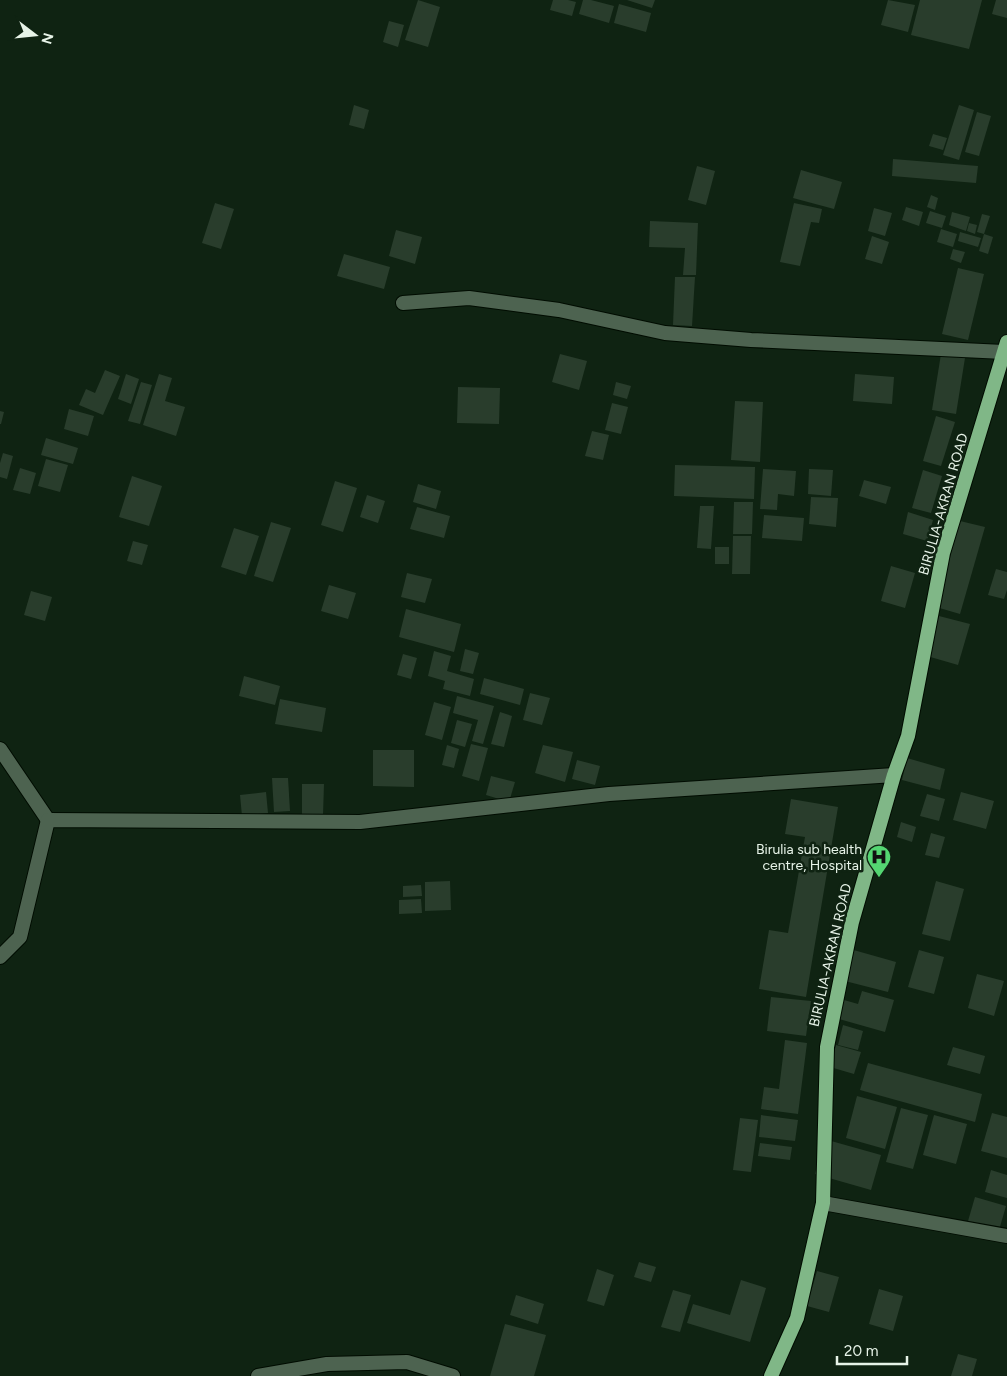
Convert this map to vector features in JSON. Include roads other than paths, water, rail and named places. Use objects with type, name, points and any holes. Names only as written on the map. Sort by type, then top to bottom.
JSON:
[{"type":"highway","name":"BIRULIA-AKRAN ROAD","points":[[771,1376],[797,1318],[823,1203],[827,1047],[852,922],[894,775],[908,736],[943,553],[1005,347]]},
{"type":"street","points":[[403,303],[469,298],[559,310],[665,333],[750,340],[1005,347]]},
{"type":"street","points":[[0,749],[48,820],[20,937],[0,958]]},
{"type":"street","points":[[48,820],[360,822],[609,794],[894,775]]},
{"type":"street","points":[[823,1203],[1007,1236]]},
{"type":"street","points":[[258,1376],[327,1364],[407,1362],[453,1376]]},
{"type":"place","name":"Birulia sub health centre, Hospital","points":[[879,878]]}]
